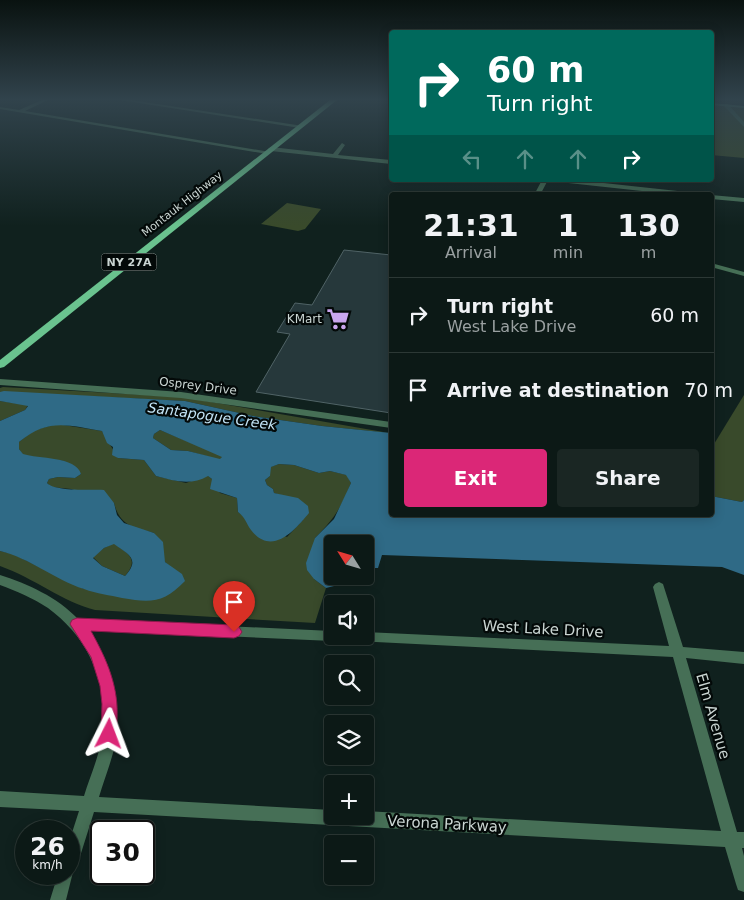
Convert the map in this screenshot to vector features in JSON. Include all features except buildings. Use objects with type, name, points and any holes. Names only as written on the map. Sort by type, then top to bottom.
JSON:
[{"type":"main road","name":"Montauk Highway","points":[[0,365],[279,142]]},
{"type":"street","points":[[218,142],[269,150],[389,162]]},
{"type":"street","points":[[334,156],[342,145]]},
{"type":"street","points":[[577,182],[655,192]]},
{"type":"street","points":[[714,197],[744,200]]},
{"type":"street","points":[[714,266],[744,274]]},
{"type":"street","name":"Osprey Drive","points":[[0,382],[181,395],[389,425]]},
{"type":"street","points":[[0,580],[29,592],[67,615],[77,624],[85,633],[98,656],[108,686],[110,704],[107,745],[80,832]]},
{"type":"street","name":"Elm Avenue","points":[[659,587],[677,652],[738,840],[744,884]]},
{"type":"street","points":[[77,624],[324,636]]},
{"type":"street","name":"West Lake Drive","points":[[374,638],[677,652],[744,658]]},
{"type":"street","name":"Verona Parkway","points":[[0,800],[738,840]]},
{"type":"street","points":[[58,900],[63,885]]},
{"type":"green space","points":[[714,142],[744,142],[744,158],[714,155]]},
{"type":"green space","points":[[287,203],[321,209],[305,229],[298,231],[261,224]]},
{"type":"green space","points":[[0,388],[182,397],[389,433],[253,416],[185,401],[0,392]]},
{"type":"green space","points":[[744,395],[744,500],[742,502],[714,497],[714,444]]},
{"type":"green space","points":[[0,401],[28,405],[25,410],[0,421]]},
{"type":"green space","points":[[57,424],[102,431],[118,458],[144,460],[156,476],[186,483],[207,475],[212,479],[220,493],[237,498],[238,512],[287,537],[303,520],[284,496],[274,493],[273,489],[267,485],[265,480],[270,476],[270,467],[279,464],[294,465],[319,473],[330,471],[347,475],[351,483],[344,499],[332,519],[315,538],[314,579],[326,588],[315,623],[95,610],[71,601],[0,566],[0,551],[13,554],[84,589],[172,568],[165,562],[154,533],[134,527],[124,521],[120,517],[114,503],[71,489],[51,487],[47,483],[49,479],[58,477],[75,478],[81,474],[64,461],[23,455],[19,449],[19,442],[34,430]]},
{"type":"green space","points":[[160,430],[223,456],[220,460],[188,451],[171,450],[153,438],[154,434]]},
{"type":"green space","points":[[114,543],[128,554],[132,561],[132,565],[125,576],[102,566],[93,557]]},
{"type":"water","name":"Santapogue Creek","points":[[0,392],[185,401],[253,416],[389,433],[389,517],[714,517],[714,497],[742,502],[744,500],[744,575],[722,567],[382,555],[378,568],[374,568],[374,535],[324,535],[324,585],[338,585],[326,588],[314,579],[307,570],[306,563],[315,538],[334,519],[351,483],[346,475],[330,471],[319,473],[294,465],[279,464],[271,467],[270,476],[265,480],[267,485],[273,489],[274,493],[298,498],[308,506],[309,513],[297,527],[283,538],[267,541],[259,538],[251,530],[238,512],[237,498],[210,489],[212,479],[208,476],[189,482],[156,476],[144,460],[118,458],[112,455],[113,447],[107,443],[102,431],[58,425],[39,429],[19,442],[19,449],[23,454],[64,461],[78,468],[81,474],[75,478],[58,477],[49,479],[47,483],[51,486],[65,489],[104,490],[114,503],[117,515],[124,523],[154,533],[163,542],[165,562],[182,574],[185,581],[170,594],[149,601],[132,600],[94,592],[73,585],[22,559],[0,551],[0,421],[25,410],[28,406],[0,401]],"holes":[[[160,430],[222,457],[220,459],[188,451],[171,450],[153,438],[154,434]],[[114,544],[131,557],[132,565],[125,576],[102,566],[93,558],[104,548]]]},
{"type":"place","name":"KMart","points":[[338,319]]},
{"type":"route","points":[[109,734],[110,704],[108,686],[98,656],[85,633],[77,624],[234,632]]}]
